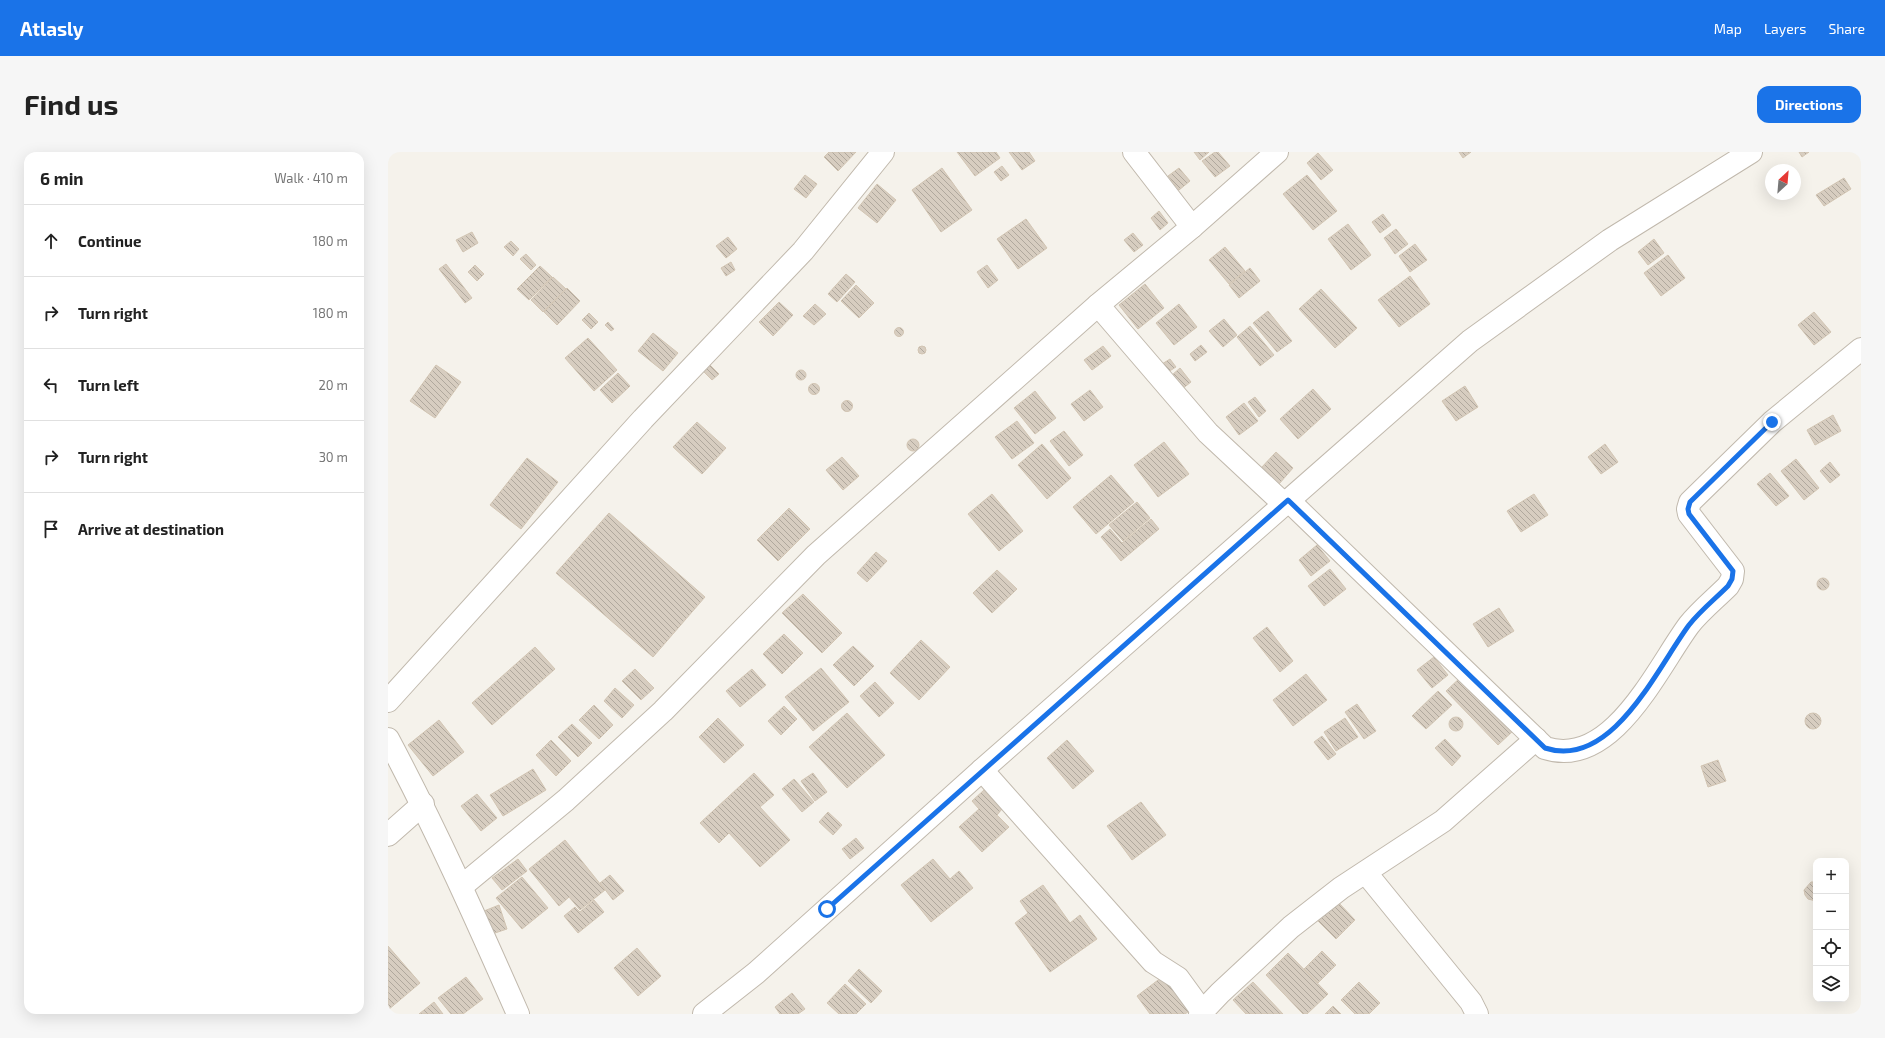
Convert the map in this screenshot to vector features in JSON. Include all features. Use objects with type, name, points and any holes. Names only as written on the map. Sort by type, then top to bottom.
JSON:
[{"type":"street","points":[[388,701],[643,420],[803,251],[883,152]]},
{"type":"street","points":[[1134,152],[1192,226]]},
{"type":"street","points":[[462,886],[566,800],[663,711],[816,555],[1098,305],[1277,152]]},
{"type":"street","points":[[704,1014],[756,973],[982,770],[1470,341],[1610,240],[1751,152]]},
{"type":"street","points":[[1098,305],[1208,432],[1286,502],[1545,748],[1558,753],[1582,749],[1616,728],[1642,696],[1671,651],[1691,624],[1728,586],[1732,579],[1733,571],[1689,514],[1688,509],[1690,502],[1772,422],[1861,350]]},
{"type":"street","points":[[388,739],[423,804],[462,886],[518,1014]]},
{"type":"street","points":[[982,770],[1153,962],[1178,978],[1201,1013],[1291,927],[1340,888],[1366,873],[1443,821],[1536,739]]},
{"type":"street","points":[[388,835],[423,804]]},
{"type":"street","points":[[1366,873],[1471,1002],[1477,1014]]},
{"type":"building","points":[[829,152],[856,152],[838,171],[824,157]]},
{"type":"building","points":[[957,152],[996,152],[1000,158],[975,176]]},
{"type":"building","points":[[1009,152],[1029,152],[1035,161],[1022,170]]},
{"type":"building","points":[[1194,152],[1209,152],[1200,160]]},
{"type":"building","points":[[1215,152],[1218,152],[1230,166],[1215,177],[1202,161]]},
{"type":"building","points":[[1459,152],[1471,152],[1463,158]]},
{"type":"building","points":[[1799,152],[1809,152],[1802,157]]},
{"type":"building","points":[[1318,153],[1333,170],[1321,180],[1307,163]]},
{"type":"building","points":[[1002,166],[1009,175],[1001,181],[994,172]]},
{"type":"building","points":[[942,168],[972,210],[941,232],[912,190]]},
{"type":"building","points":[[1179,168],[1190,181],[1179,190],[1168,176]]},
{"type":"building","points":[[805,175],[817,184],[806,198],[794,189]]},
{"type":"building","points":[[1307,175],[1337,211],[1313,230],[1283,194]]},
{"type":"building","points":[[1844,178],[1851,189],[1824,206],[1816,195]]},
{"type":"building","points":[[877,184],[896,200],[877,223],[858,208]]},
{"type":"building","points":[[1159,211],[1168,223],[1160,230],[1151,218]]},
{"type":"building","points":[[1383,214],[1391,225],[1380,233],[1372,222]]},
{"type":"building","points":[[1026,219],[1047,248],[1018,269],[997,239]]},
{"type":"building","points":[[1348,224],[1371,255],[1351,270],[1328,239]]},
{"type":"building","points":[[1396,229],[1408,244],[1395,254],[1384,238]]},
{"type":"building","points":[[472,232],[478,243],[463,252],[456,240]]},
{"type":"building","points":[[1133,233],[1143,245],[1134,252],[1124,240]]},
{"type":"building","points":[[728,237],[737,249],[726,258],[716,246]]},
{"type":"building","points":[[1654,239],[1664,253],[1648,265],[1638,252]]},
{"type":"building","points":[[511,241],[519,249],[513,256],[504,247]]},
{"type":"building","points":[[1415,244],[1427,260],[1410,272],[1399,256]]},
{"type":"building","points":[[1225,247],[1245,271],[1229,284],[1209,260]]},
{"type":"building","points":[[526,254],[536,265],[531,270],[520,259]]},
{"type":"building","points":[[1668,255],[1685,278],[1661,296],[1644,273]]},
{"type":"building","points":[[731,262],[735,270],[726,276],[721,268]]},
{"type":"building","points":[[446,264],[472,298],[465,303],[439,269]]},
{"type":"building","points":[[475,265],[484,274],[477,281],[468,272]]},
{"type":"building","points":[[987,265],[998,280],[988,288],[977,272]]},
{"type":"building","points":[[540,266],[552,277],[529,300],[517,289]]},
{"type":"building","points":[[1250,268],[1260,281],[1239,298],[1229,285]]},
{"type":"building","points":[[846,274],[855,282],[837,302],[828,294]]},
{"type":"building","points":[[1410,276],[1430,304],[1399,327],[1378,300]]},
{"type":"building","points":[[553,277],[566,289],[543,312],[531,300]]},
{"type":"building","points":[[1145,284],[1164,308],[1138,329],[1119,305]]},
{"type":"building","points":[[856,285],[874,303],[859,318],[841,301]]},
{"type":"building","points":[[567,288],[580,301],[557,325],[544,312]]},
{"type":"building","points":[[1321,289],[1357,328],[1335,348],[1299,309]]},
{"type":"building","points":[[779,302],[793,315],[773,336],[759,322]]},
{"type":"building","points":[[815,304],[826,314],[814,325],[803,316]]},
{"type":"building","points":[[1179,304],[1197,327],[1174,345],[1156,323]]},
{"type":"building","points":[[1268,311],[1292,341],[1277,352],[1253,323]]},
{"type":"building","points":[[1814,312],[1831,332],[1814,345],[1798,325]]},
{"type":"building","points":[[589,313],[598,322],[591,329],[582,320]]},
{"type":"building","points":[[1224,319],[1237,335],[1223,347],[1209,331]]},
{"type":"building","points":[[608,322],[614,329],[611,331],[605,325]]},
{"type":"building","points":[[1250,326],[1274,355],[1260,366],[1237,337]]},
{"type":"building","points":[[899,327],[904,332],[899,337],[894,332]]},
{"type":"building","points":[[653,333],[678,353],[663,371],[638,351]]},
{"type":"building","points":[[588,338],[617,370],[594,391],[565,358]]},
{"type":"building","points":[[1201,345],[1207,352],[1195,361],[1190,354]]},
{"type":"building","points":[[920,346],[924,346],[926,350],[924,354],[920,354],[918,352],[918,348]]},
{"type":"building","points":[[1103,346],[1111,356],[1092,370],[1084,360]]},
{"type":"building","points":[[1170,359],[1176,367],[1168,372],[1162,364]]},
{"type":"building","points":[[709,364],[719,374],[712,380],[703,371]]},
{"type":"building","points":[[436,365],[461,382],[435,418],[410,401]]},
{"type":"building","points":[[1180,368],[1191,382],[1182,389],[1172,375]]},
{"type":"building","points":[[799,370],[803,370],[805,371],[805,379],[799,380],[796,377],[796,373]]},
{"type":"building","points":[[618,373],[630,386],[612,403],[600,390]]},
{"type":"building","points":[[812,384],[816,384],[818,385],[818,393],[812,394],[809,391],[809,387]]},
{"type":"building","points":[[1465,386],[1478,407],[1456,421],[1442,401]]},
{"type":"building","points":[[1313,389],[1331,409],[1298,439],[1280,419]]},
{"type":"building","points":[[1090,390],[1103,407],[1084,421],[1071,404]]},
{"type":"building","points":[[1035,391],[1056,418],[1035,434],[1014,408]]},
{"type":"building","points":[[1255,397],[1266,411],[1259,417],[1248,402]]},
{"type":"building","points":[[845,401],[849,401],[851,402],[851,410],[845,411],[842,408],[842,404]]},
{"type":"building","points":[[1244,403],[1258,421],[1239,435],[1226,417]]},
{"type":"building","points":[[1833,415],[1841,431],[1815,445],[1807,430]]},
{"type":"building","points":[[1017,421],[1034,443],[1012,459],[995,437]]},
{"type":"building","points":[[697,422],[726,448],[702,474],[673,447]]},
{"type":"building","points":[[1064,431],[1083,455],[1069,466],[1050,441]]},
{"type":"building","points":[[915,439],[918,440],[918,450],[911,451],[908,450],[907,443],[908,440]]},
{"type":"building","points":[[1164,442],[1189,474],[1158,497],[1134,465]]},
{"type":"building","points":[[1042,444],[1071,478],[1047,499],[1018,465]]},
{"type":"building","points":[[1605,444],[1618,462],[1601,474],[1588,457]]},
{"type":"building","points":[[1276,452],[1293,468],[1279,484],[1261,468]]},
{"type":"building","points":[[842,457],[859,476],[843,490],[826,470]]},
{"type":"building","points":[[527,458],[558,482],[521,529],[490,505]]},
{"type":"building","points":[[1796,459],[1819,488],[1804,500],[1781,471]]},
{"type":"building","points":[[1830,462],[1840,475],[1830,483],[1820,471]]},
{"type":"building","points":[[1770,473],[1789,496],[1776,506],[1757,484]]},
{"type":"building","points":[[1111,475],[1134,502],[1096,534],[1073,507]]},
{"type":"building","points":[[992,494],[1023,531],[999,551],[968,514]]},
{"type":"building","points":[[1534,494],[1548,515],[1521,532],[1507,511]]},
{"type":"building","points":[[1137,502],[1150,518],[1123,541],[1109,525]]},
{"type":"building","points":[[789,508],[810,529],[778,561],[757,540]]},
{"type":"building","points":[[609,513],[705,597],[653,657],[556,573]]},
{"type":"building","points":[[1151,519],[1159,529],[1121,561],[1101,537],[1110,529],[1122,543]]},
{"type":"building","points":[[1317,545],[1330,561],[1311,576],[1299,560]]},
{"type":"building","points":[[876,552],[887,561],[867,582],[857,573]]},
{"type":"building","points":[[1330,569],[1346,589],[1324,606],[1308,586]]},
{"type":"building","points":[[997,570],[1017,589],[992,613],[973,593]]},
{"type":"building","points":[[1821,578],[1825,578],[1829,584],[1825,590],[1821,590],[1817,586],[1817,582]]},
{"type":"building","points":[[803,594],[842,633],[822,653],[782,613]]},
{"type":"building","points":[[1499,608],[1514,631],[1488,647],[1473,624]]},
{"type":"building","points":[[1267,627],[1293,661],[1280,672],[1253,638]]},
{"type":"building","points":[[784,634],[803,653],[782,674],[763,654]]},
{"type":"building","points":[[921,640],[950,667],[919,700],[890,673]]},
{"type":"building","points":[[853,646],[874,666],[854,686],[833,665]]},
{"type":"building","points":[[535,647],[555,669],[492,725],[472,703]]},
{"type":"building","points":[[1434,657],[1448,675],[1432,688],[1417,670]]},
{"type":"building","points":[[821,668],[849,702],[813,731],[785,697]]},
{"type":"building","points":[[635,669],[654,688],[641,700],[622,681]]},
{"type":"building","points":[[752,669],[766,685],[740,707],[726,691]]},
{"type":"building","points":[[1306,674],[1327,700],[1293,726],[1273,700]]},
{"type":"building","points":[[1462,676],[1514,730],[1498,745],[1446,691]]},
{"type":"building","points":[[875,682],[894,703],[879,717],[860,696]]},
{"type":"building","points":[[615,688],[634,705],[622,718],[604,701]]},
{"type":"building","points":[[1438,691],[1452,705],[1426,729],[1412,716]]},
{"type":"building","points":[[1357,704],[1376,731],[1364,739],[1345,712]]},
{"type":"building","points":[[594,705],[613,725],[599,739],[579,720]]},
{"type":"building","points":[[784,706],[797,719],[781,735],[768,721]]},
{"type":"building","points":[[847,713],[885,755],[847,788],[809,747]]},
{"type":"building","points":[[1813,713],[1820,718],[1821,721],[1816,728],[1813,729],[1806,724],[1805,721],[1810,714]]},
{"type":"building","points":[[1453,717],[1459,717],[1463,721],[1463,727],[1459,731],[1453,731],[1449,727],[1449,721]]},
{"type":"building","points":[[718,718],[744,745],[724,763],[699,737]]},
{"type":"building","points":[[1345,718],[1358,737],[1336,751],[1324,732]]},
{"type":"building","points":[[439,720],[464,752],[433,776],[408,745]]},
{"type":"building","points":[[572,724],[592,743],[578,757],[558,737]]},
{"type":"building","points":[[1322,736],[1336,754],[1328,760],[1314,742]]},
{"type":"building","points":[[1445,739],[1461,756],[1452,766],[1435,748]]},
{"type":"building","points":[[551,740],[571,761],[556,776],[536,755]]},
{"type":"building","points":[[1067,740],[1094,771],[1073,789],[1047,758]]},
{"type":"building","points":[[1718,760],[1726,781],[1708,787],[1701,766]]},
{"type":"building","points":[[533,769],[546,790],[503,816],[490,795]]},
{"type":"building","points":[[754,773],[774,795],[760,807],[790,840],[760,867],[729,833],[719,843],[700,823]]},
{"type":"building","points":[[813,773],[827,792],[815,801],[801,781]]},
{"type":"building","points":[[794,779],[814,802],[802,812],[782,789]]},
{"type":"building","points":[[984,790],[1002,809],[997,815],[1009,827],[982,852],[959,827],[979,809],[972,801]]},
{"type":"building","points":[[477,794],[497,818],[481,831],[461,806]]},
{"type":"building","points":[[1141,802],[1166,835],[1132,860],[1107,826]]},
{"type":"building","points":[[828,812],[842,825],[833,835],[819,822]]},
{"type":"building","points":[[856,838],[864,848],[850,859],[842,849]]},
{"type":"building","points":[[565,840],[605,890],[580,910],[569,897],[559,906],[529,869]]},
{"type":"building","points":[[518,859],[527,871],[502,890],[492,878]]},
{"type":"building","points":[[933,859],[950,879],[959,871],[973,888],[931,922],[901,885]]},
{"type":"building","points":[[610,875],[624,891],[613,900],[600,883]]},
{"type":"building","points":[[522,877],[548,908],[522,929],[496,898]]},
{"type":"building","points":[[1811,882],[1813,882],[1813,900],[1808,899],[1804,890]]},
{"type":"building","points":[[1043,885],[1070,923],[1080,915],[1097,939],[1050,972],[1015,923],[1028,913],[1020,901]]},
{"type":"building","points":[[594,900],[604,912],[578,933],[564,916],[575,907],[580,912]]},
{"type":"building","points":[[1338,902],[1355,920],[1336,939],[1318,921]]},
{"type":"building","points":[[499,905],[507,929],[492,934],[484,911]]},
{"type":"building","points":[[388,946],[420,983],[388,1010]]},
{"type":"building","points":[[637,948],[661,976],[638,996],[614,968]]},
{"type":"building","points":[[1322,951],[1336,965],[1318,983],[1304,969]]},
{"type":"building","points":[[1288,953],[1328,994],[1307,1014],[1303,1014],[1266,975]]},
{"type":"building","points":[[859,969],[882,991],[871,1003],[848,981]]},
{"type":"building","points":[[1166,974],[1192,1009],[1185,1014],[1150,1014],[1137,996]]},
{"type":"building","points":[[466,977],[483,999],[463,1014],[451,1014],[438,998]]},
{"type":"building","points":[[1253,982],[1283,1014],[1246,1014],[1233,1000]]},
{"type":"building","points":[[1359,982],[1380,1003],[1369,1014],[1355,1014],[1341,1000]]},
{"type":"building","points":[[845,984],[866,1004],[856,1014],[839,1014],[827,1003]]},
{"type":"building","points":[[792,993],[805,1009],[798,1014],[780,1014],[775,1007]]},
{"type":"building","points":[[434,1002],[443,1014],[419,1014]]},
{"type":"building","points":[[1333,1006],[1341,1014],[1325,1014]]},
{"type":"route","points":[[827,909],[1288,500],[1545,748],[1558,753],[1582,749],[1616,728],[1642,696],[1671,651],[1691,624],[1728,586],[1732,579],[1733,571],[1689,514],[1688,509],[1690,502],[1772,422]]}]
